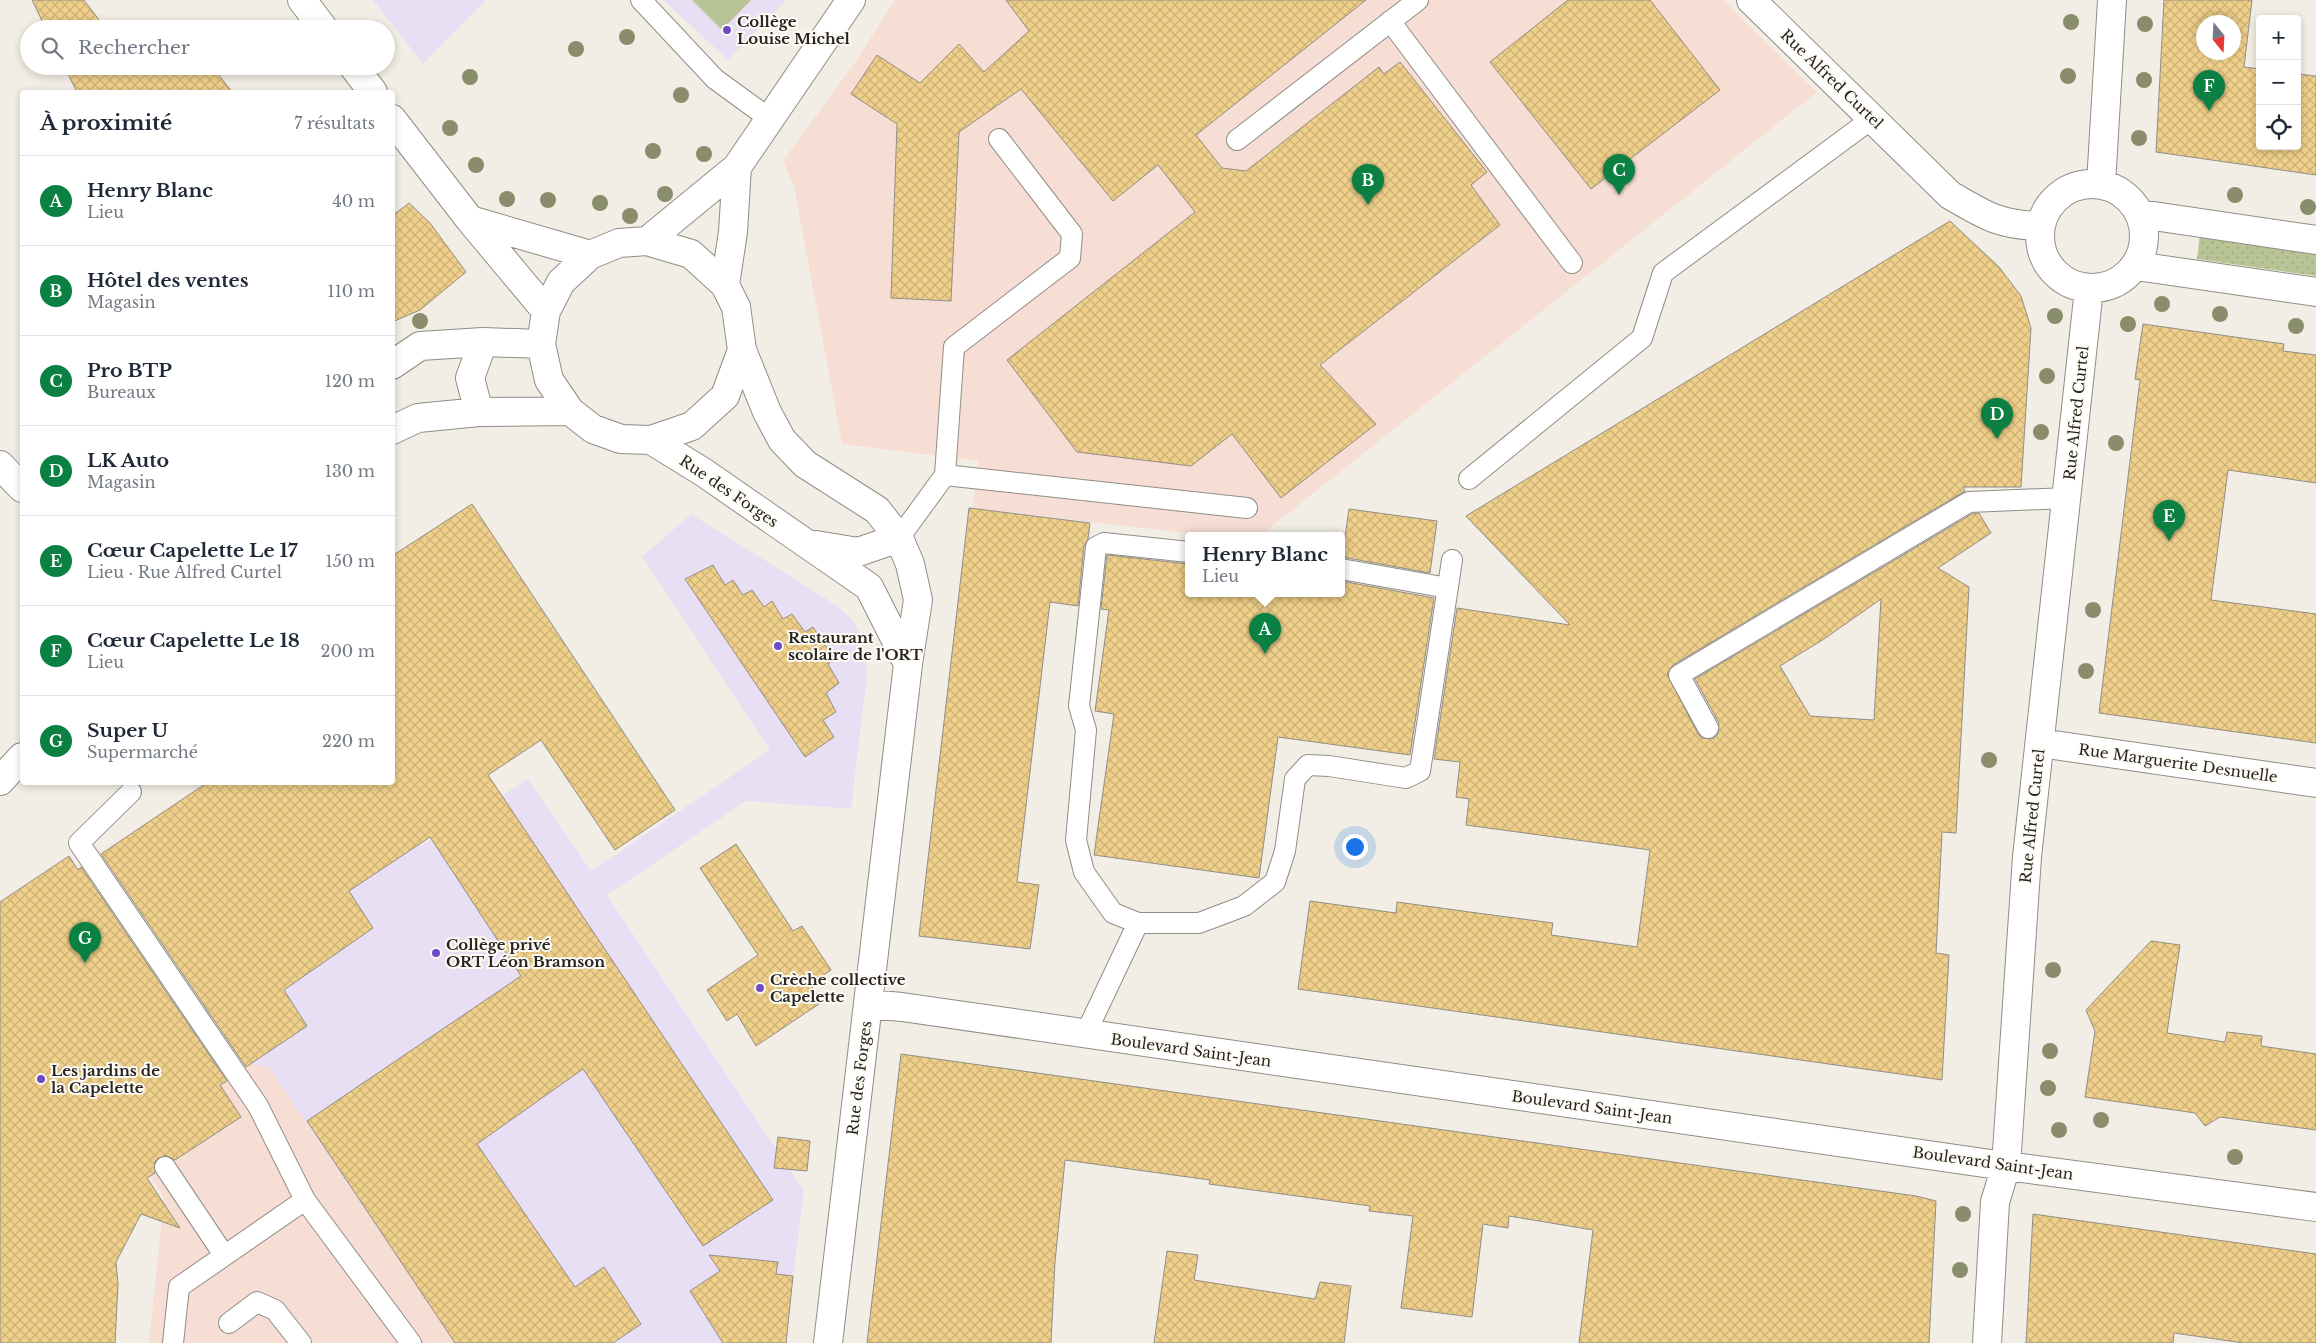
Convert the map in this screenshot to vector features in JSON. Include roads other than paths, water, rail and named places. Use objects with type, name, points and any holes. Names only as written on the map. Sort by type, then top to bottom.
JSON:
[{"type":"street","points":[[302,0],[317,20]]},
{"type":"street","points":[[647,241],[736,167],[851,0]]},
{"type":"street","name":"Rue Alfred Curtel","points":[[1751,0],[1950,195],[1988,218],[2013,226],[2040,226]]},
{"type":"street","points":[[2101,184],[2112,0]]},
{"type":"street","points":[[360,75],[371,90]]},
{"type":"street","points":[[395,123],[470,220],[546,311]]},
{"type":"street","points":[[725,285],[733,232],[736,167]]},
{"type":"street","points":[[2083,184],[2101,184],[2118,190],[2133,203],[2140,214],[2144,244],[2136,266],[2116,284],[2088,289],[2074,286],[2053,272],[2042,254],[2040,226],[2048,207],[2064,191],[2083,184]]},
{"type":"street","points":[[2140,214],[2316,240]]},
{"type":"street","points":[[470,220],[590,255]]},
{"type":"street","points":[[725,285],[691,254],[647,241],[619,243],[590,255],[561,282],[546,311],[541,344],[549,380],[570,411],[593,429],[621,439],[651,440],[692,426],[724,396],[742,350]]},
{"type":"street","points":[[2136,266],[2316,292]]},
{"type":"street","name":"Rue des Forges","points":[[725,285],[736,307],[742,350],[767,412],[782,440],[805,464],[877,510],[899,538],[910,564],[918,600],[908,664],[828,1343]]},
{"type":"street","name":"Rue Alfred Curtel","points":[[1987,1343],[1995,1202],[2006,1166],[2027,857],[2088,289]]},
{"type":"street","points":[[395,363],[420,346],[483,342],[541,344]]},
{"type":"street","points":[[479,412],[470,378],[483,342]]},
{"type":"street","points":[[395,429],[418,418],[479,412],[570,411]]},
{"type":"street","name":"Rue des Forges","points":[[651,440],[703,472],[869,586],[908,664]]},
{"type":"street","points":[[0,465],[20,486]]},
{"type":"street","name":"Rue des Forges","points":[[807,543],[858,552],[899,538]]},
{"type":"street","name":"Rue Marguerite Desnuelle","points":[[2040,743],[2316,783]]},
{"type":"street","points":[[0,781],[20,759]]},
{"type":"street","name":"Boulevard Saint-Jean","points":[[868,1004],[902,1007],[1085,1035],[2006,1166],[2316,1207]]},
{"type":"lane","points":[[641,0],[715,79],[770,119]]},
{"type":"lane","points":[[1237,140],[1418,0]]},
{"type":"lane","points":[[1390,21],[1572,263]]},
{"type":"lane","points":[[1469,479],[1642,338],[1663,272],[1873,118]]},
{"type":"lane","points":[[899,538],[945,475],[954,347],[1070,258],[1072,234],[999,139]]},
{"type":"lane","points":[[945,475],[1247,508]]},
{"type":"lane","points":[[1708,728],[1678,675],[1969,502],[2067,498]]},
{"type":"lane","points":[[1185,552],[1104,543],[1096,547],[1079,706],[1086,730],[1076,840],[1084,872],[1113,913],[1138,923],[1198,923],[1244,906],[1274,882],[1285,852],[1295,779],[1308,765],[1329,766],[1406,778],[1420,771],[1452,560]]},
{"type":"lane","points":[[1345,570],[1448,588]]},
{"type":"lane","points":[[131,792],[78,843],[258,1106],[305,1200],[411,1343]]},
{"type":"lane","points":[[1085,1035],[1138,923]]},
{"type":"lane","points":[[165,1167],[224,1255]]},
{"type":"lane","points":[[173,1343],[180,1287],[305,1200]]},
{"type":"lane","points":[[229,1322],[258,1302],[274,1310],[301,1343]]},
{"type":"place","name":"Collège Louise Michel","points":[[727,30]]},
{"type":"place","name":"Cœur Capelette Le 18","points":[[2209,111]]},
{"type":"place","name":"Pro BTP","points":[[1619,195]]},
{"type":"place","name":"Hôtel des ventes","points":[[1368,205]]},
{"type":"place","name":"LK Auto","points":[[1997,439]]},
{"type":"place","name":"Cœur Capelette Le 17","points":[[2169,541]]},
{"type":"place","name":"Restaurant scolaire de l'ORT","points":[[778,646]]},
{"type":"place","name":"Henry Blanc","points":[[1265,654]]},
{"type":"place","name":"Collège privé ORT Léon Bramson","points":[[436,953]]},
{"type":"place","name":"Super U","points":[[85,963]]},
{"type":"place","name":"Crèche collective Capelette","points":[[760,988]]},
{"type":"place","name":"Les jardins de la Capelette","points":[[41,1079]]}]
